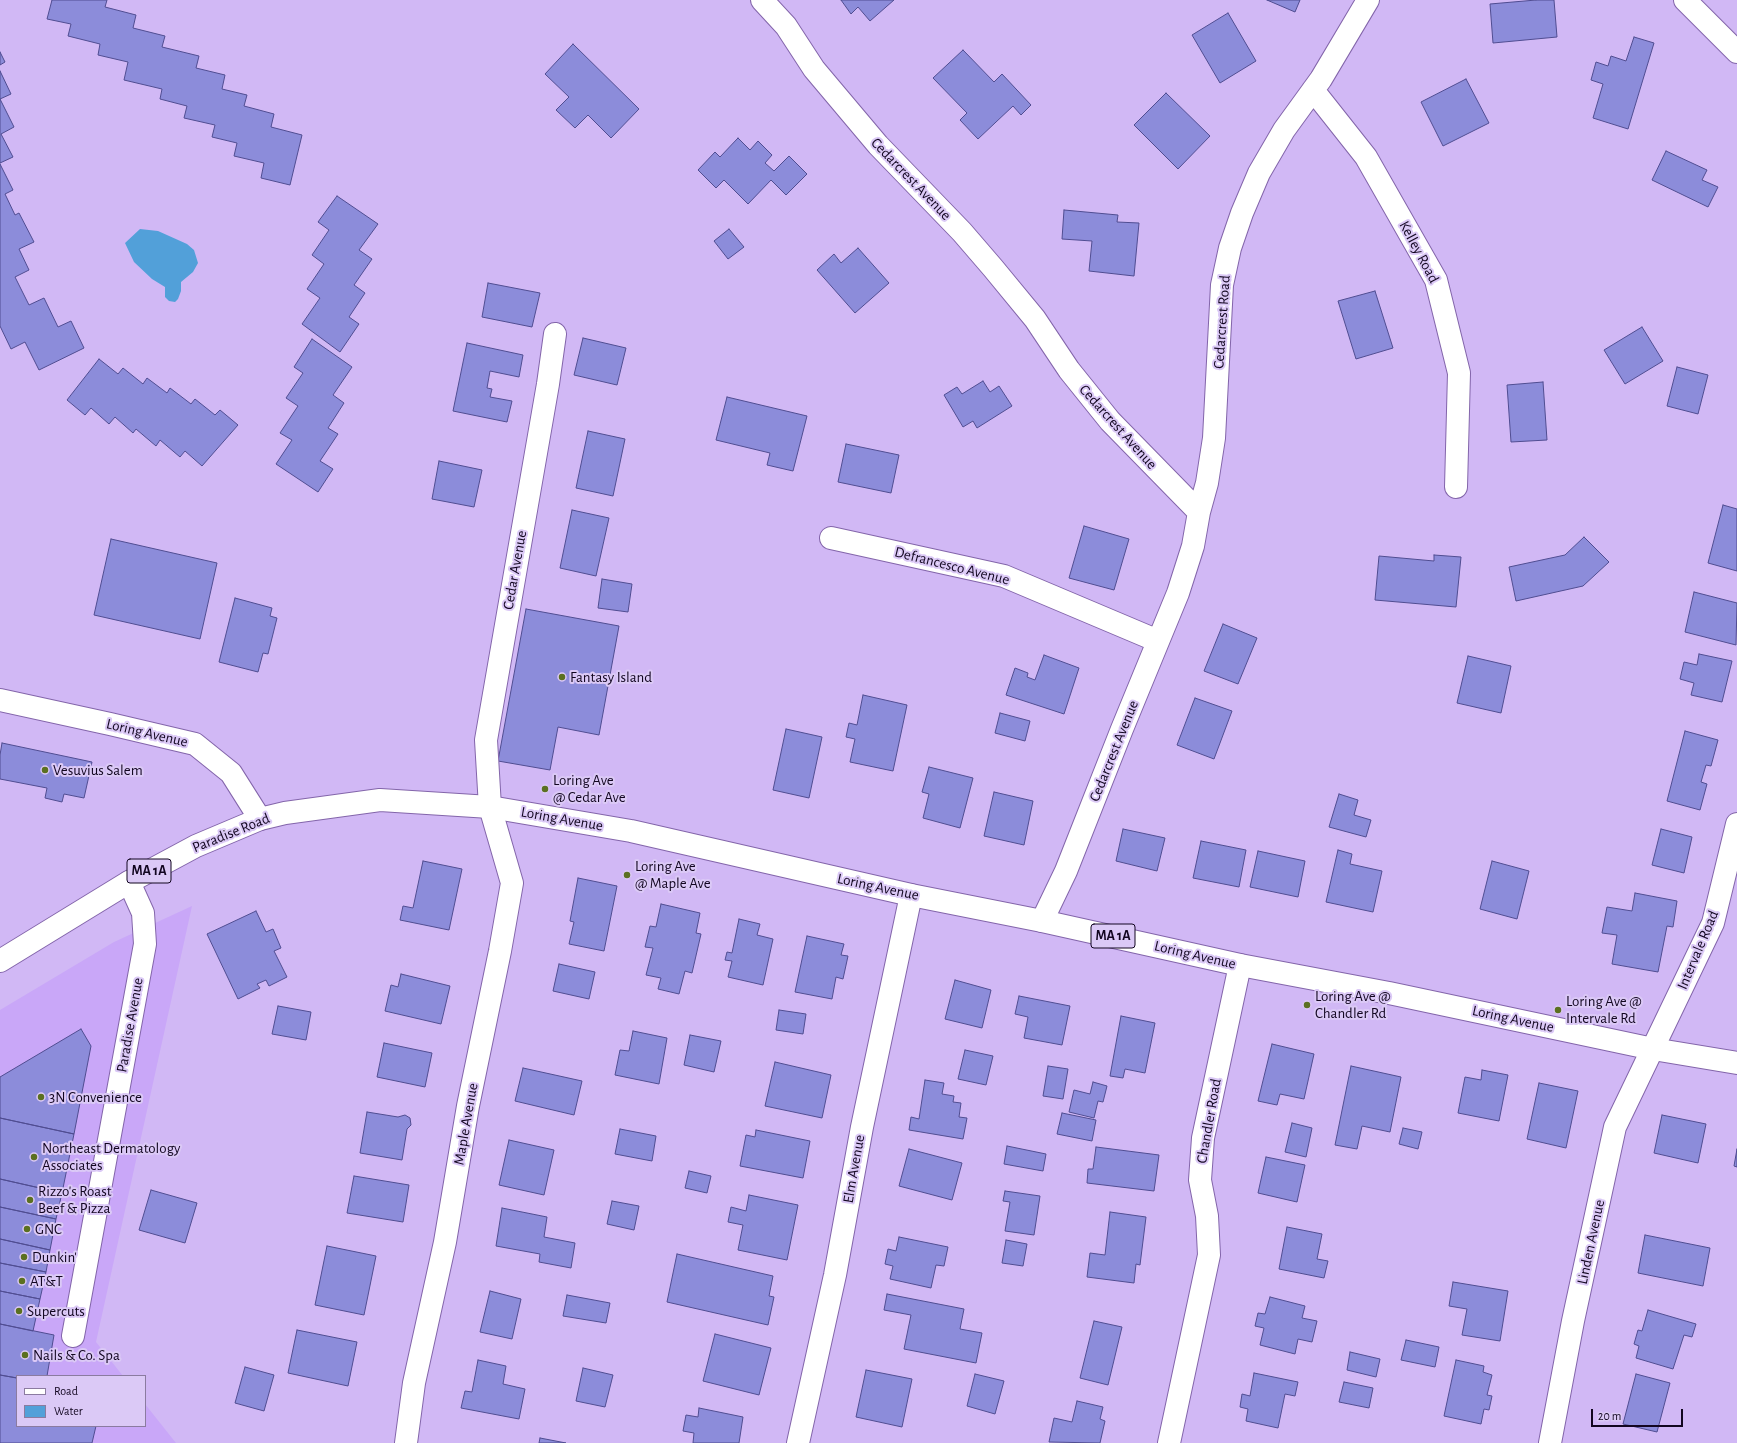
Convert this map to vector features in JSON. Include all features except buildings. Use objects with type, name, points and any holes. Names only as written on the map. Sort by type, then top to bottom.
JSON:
[{"type":"main road","name":"Cedarcrest Avenue","points":[[762,0],[786,26],[814,69],[878,145],[962,232],[1035,319],[1070,370],[1110,421],[1199,512],[1193,546],[1178,593],[1066,871],[1042,921]]},
{"type":"main road","name":"Cedarcrest Road","points":[[1199,512],[1207,483],[1214,438],[1222,285],[1230,248],[1242,212],[1259,173],[1284,130],[1313,90],[1349,34],[1368,0]]},
{"type":"main road","points":[[1685,0],[1737,52]]},
{"type":"main road","name":"Kelley Road","points":[[1313,90],[1366,157],[1436,280],[1459,373],[1456,487]]},
{"type":"main road","name":"Cedar Avenue","points":[[490,807],[486,740],[548,384],[555,334]]},
{"type":"main road","name":"Defrancesco Avenue","points":[[831,538],[1004,576],[1158,641]]},
{"type":"main road","name":"Loring Avenue","points":[[0,700],[195,744],[231,773],[260,819]]},
{"type":"main road","name":"Paradise Road","points":[[0,961],[129,882],[196,846],[260,819],[286,813],[380,800],[490,807]]},
{"type":"main road","name":"Loring Avenue","points":[[490,807],[630,831],[911,895],[1042,921],[1240,965],[1396,994],[1653,1049],[1737,1063]]},
{"type":"main road","name":"Maple Avenue","points":[[406,1443],[414,1383],[445,1242],[468,1106],[500,951],[512,883],[490,807]]},
{"type":"main road","name":"Intervale Road","points":[[1653,1049],[1713,923],[1737,824]]},
{"type":"main road","name":"Paradise Avenue","points":[[73,1336],[145,944],[143,913],[129,882]]},
{"type":"main road","name":"Elm Avenue","points":[[798,1443],[835,1275],[862,1126],[911,895]]},
{"type":"main road","name":"Chandler Road","points":[[1169,1443],[1209,1255],[1207,1216],[1200,1180],[1203,1138],[1240,965]]},
{"type":"main road","name":"Linden Avenue","points":[[1550,1443],[1573,1321],[1615,1128],[1653,1049]]},
{"type":"shaded area","points":[[192,906],[96,1342],[122,1375],[16,1375],[16,1427],[146,1427],[146,1405],[176,1443],[0,1443],[0,1010],[114,942]]},
{"type":"water","points":[[140,229],[158,231],[187,244],[194,250],[198,263],[193,272],[181,282],[181,291],[175,302],[169,301],[165,297],[165,287],[152,279],[134,262],[125,243]]},
{"type":"place","name":"Fantasy Island","points":[[562,677]]},
{"type":"place","name":"Vesuvius Salem","points":[[45,770]]},
{"type":"place","name":"Loring Ave @ Cedar Ave","points":[[545,789]]},
{"type":"place","name":"Loring Ave @ Maple Ave","points":[[627,875]]},
{"type":"place","name":"Loring Ave @ Chandler Rd","points":[[1307,1005]]},
{"type":"place","name":"Loring Ave @ Intervale Rd","points":[[1558,1010]]},
{"type":"place","name":"3N Convenience","points":[[41,1097]]},
{"type":"place","name":"Northeast Dermatology Associates","points":[[34,1157]]},
{"type":"place","name":"Rizzo's Roast Beef & Pizza","points":[[30,1200]]},
{"type":"place","name":"GNC","points":[[27,1229]]},
{"type":"place","name":"Dunkin'","points":[[24,1257]]},
{"type":"place","name":"AT&T","points":[[22,1281]]},
{"type":"place","name":"Supercuts","points":[[19,1311]]},
{"type":"place","name":"Nails & Co. Spa","points":[[25,1355]]}]
